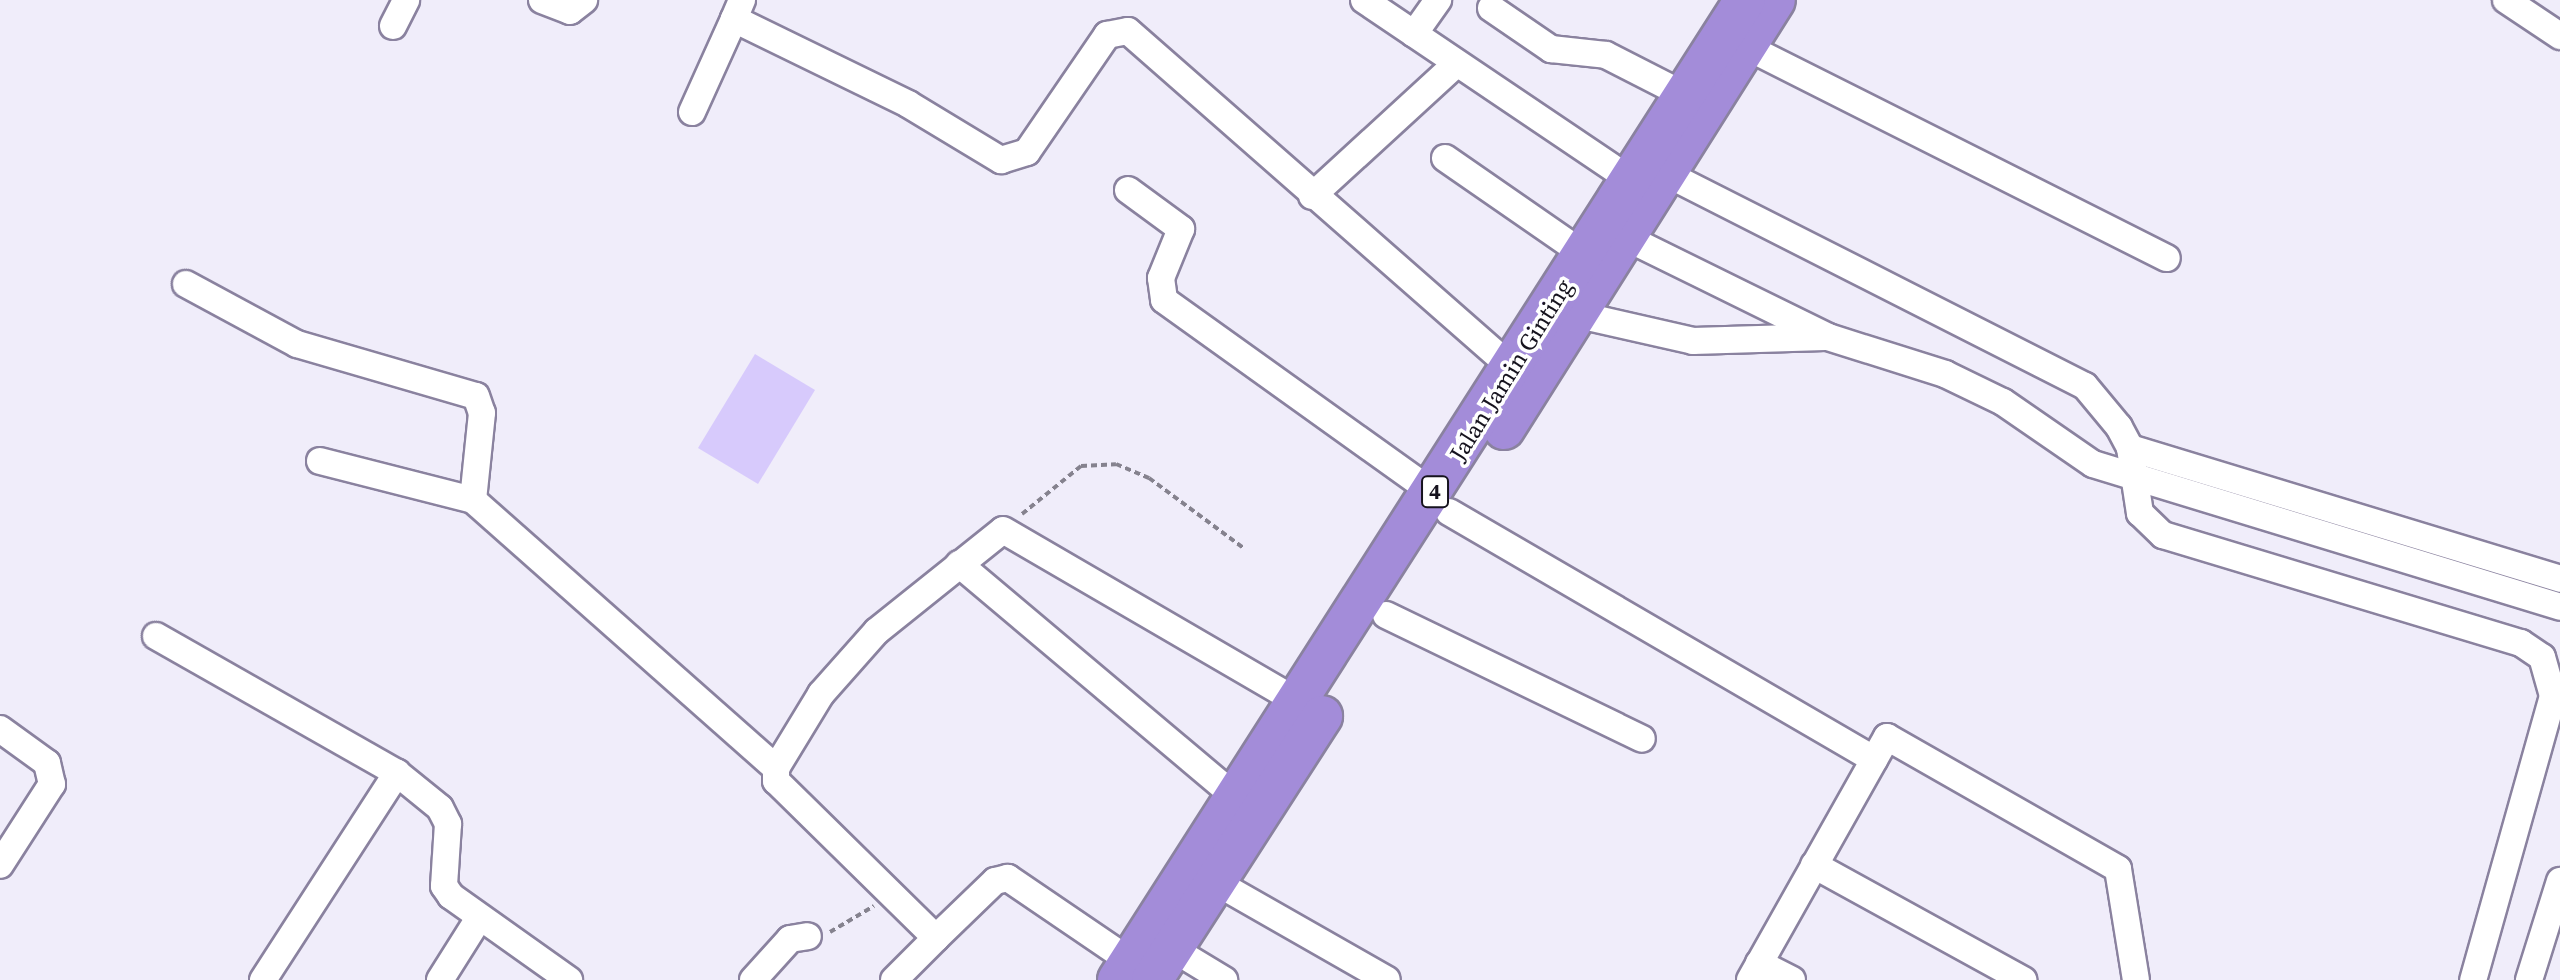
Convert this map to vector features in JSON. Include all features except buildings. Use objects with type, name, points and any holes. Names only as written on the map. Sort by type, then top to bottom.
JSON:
[{"type":"highway","name":"Jalan Jamin Ginting","points":[[1143,967],[1219,884],[1386,615],[1511,367],[1628,178],[1686,96],[1745,0]]},
{"type":"highway","name":"Jalan Jamin Ginting","points":[[1143,967],[1237,798],[1299,702],[1579,315],[1669,175],[1775,0]]},
{"type":"street","points":[[393,26],[406,0]]},
{"type":"street","points":[[542,0],[570,11],[584,0]]},
{"type":"street","points":[[1364,0],[1455,65],[1628,178]]},
{"type":"street","points":[[1414,34],[1438,0]]},
{"type":"street","points":[[2506,0],[2560,36]]},
{"type":"street","points":[[1491,8],[1551,49],[1606,55],[1686,96]]},
{"type":"street","points":[[692,112],[738,10],[908,104],[1001,160],[1027,152],[1107,35],[1128,31],[1312,196],[1511,367]]},
{"type":"street","points":[[1745,46],[2167,258]]},
{"type":"street","points":[[1312,196],[1455,65]]},
{"type":"street","points":[[1445,158],[1582,253]]},
{"type":"street","points":[[1669,175],[2048,362],[2085,386],[2130,448],[2140,513],[2163,535],[2521,643],[2542,657],[2553,696],[2473,980]]},
{"type":"street","points":[[1128,190],[1181,229],[1161,278],[1164,300],[1442,503],[1874,759]]},
{"type":"street","points":[[1629,239],[1828,337],[1945,374],[2093,464],[2560,607]]},
{"type":"street","points":[[186,284],[297,344],[476,396],[482,413],[473,500]]},
{"type":"street","points":[[1579,315],[1693,341],[1828,337]]},
{"type":"street","points":[[2130,448],[2560,579]]},
{"type":"street","points":[[320,461],[473,500],[776,768]]},
{"type":"street","points":[[936,938],[885,881],[776,781],[776,768],[821,694],[877,631],[1003,530],[1299,702]]},
{"type":"street","points":[[959,564],[1237,798]]},
{"type":"street","points":[[1386,615],[1642,739]]},
{"type":"street","points":[[156,636],[397,773],[440,808],[448,824],[444,886],[479,918],[569,980]]},
{"type":"street","points":[[0,729],[47,763],[52,784],[0,865]]},
{"type":"street","points":[[1792,980],[1754,971],[1887,737],[2118,869],[2136,980]]},
{"type":"street","points":[[263,980],[397,773]]},
{"type":"street","points":[[1814,865],[2023,980]]},
{"type":"street","points":[[894,980],[995,881],[1008,878],[1143,967],[1224,980]]},
{"type":"street","points":[[2529,980],[2560,881]]},
{"type":"street","points":[[1219,884],[1387,980]]},
{"type":"street","points":[[440,980],[479,918]]},
{"type":"street","points":[[753,980],[790,939],[808,936]]},
{"type":"path","points":[[1003,530],[1081,466],[1116,464],[1149,478],[1245,549]]},
{"type":"path","points":[[808,936],[869,912],[885,881]]},
{"type":"shaded area","points":[[755,354],[815,390],[758,484],[698,448]]}]
